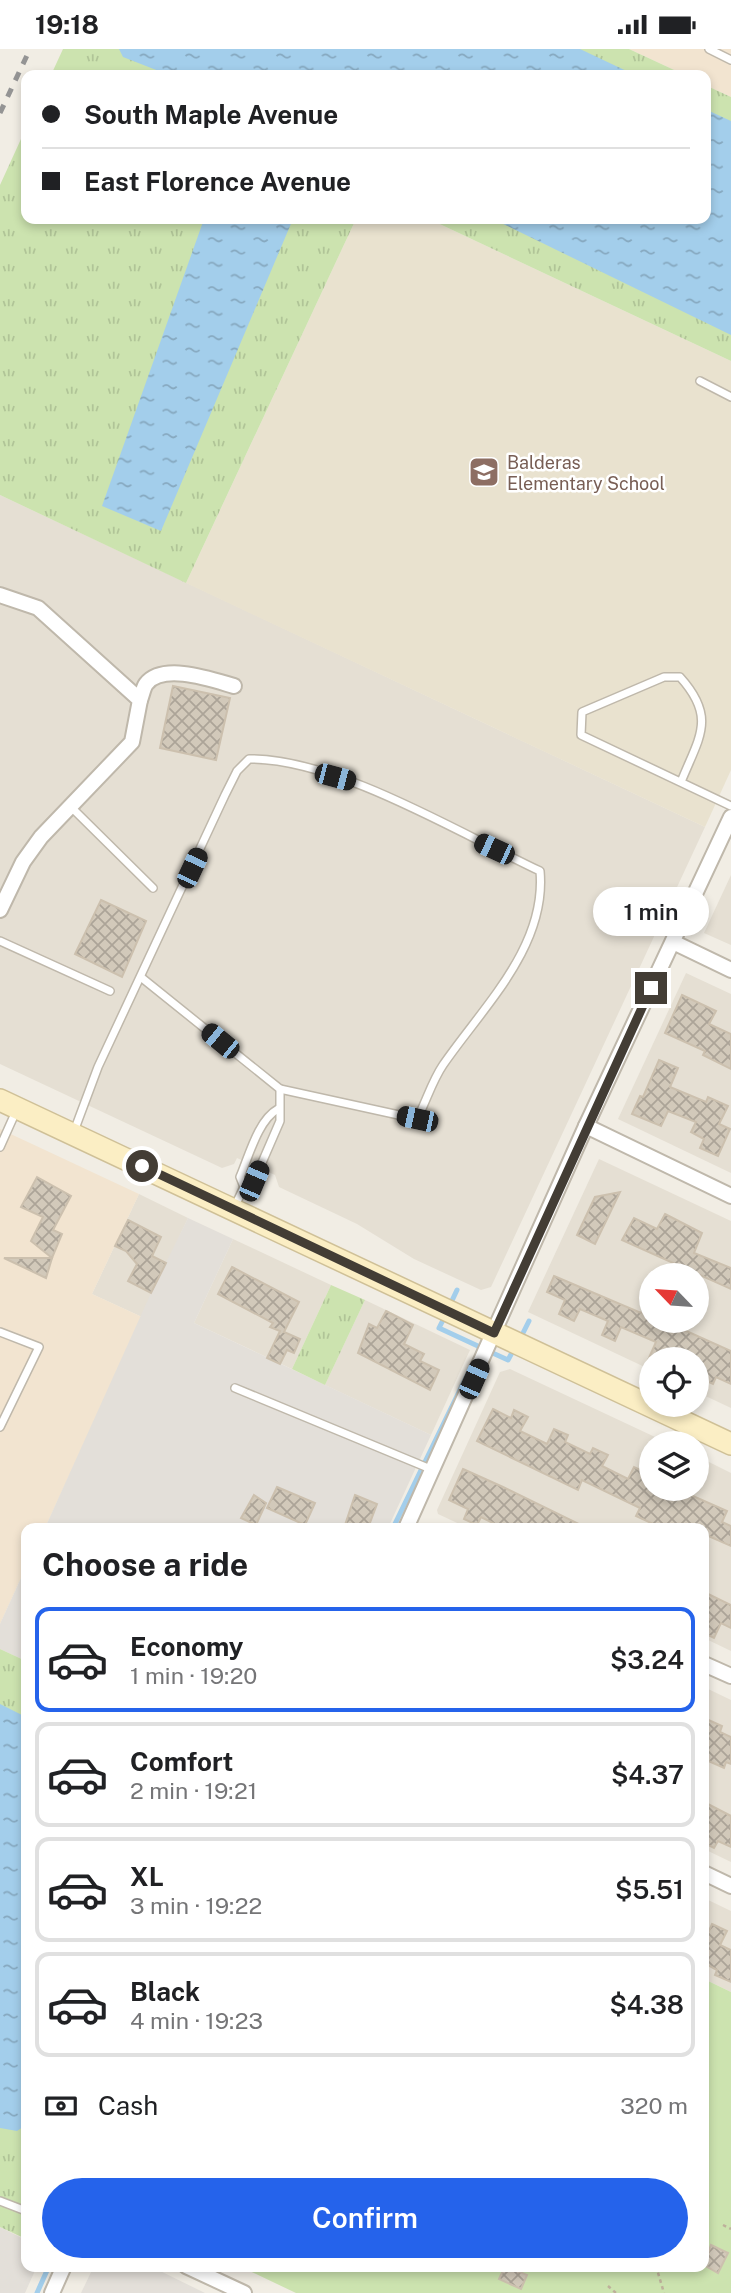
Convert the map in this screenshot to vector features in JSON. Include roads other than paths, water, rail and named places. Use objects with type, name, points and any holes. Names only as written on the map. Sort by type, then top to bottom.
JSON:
[{"type":"main road","points":[[9,1104],[731,1444]]},
{"type":"street","points":[[0,595],[38,608],[140,701]]},
{"type":"street","points":[[0,910],[23,862],[41,837],[132,742],[146,684],[156,677],[172,673],[194,675],[234,686]]},
{"type":"street","points":[[409,1523],[586,1126],[731,817]]},
{"type":"street","points":[[673,942],[731,970]]},
{"type":"street","points":[[586,1126],[731,1196]]},
{"type":"street","points":[[709,1666],[731,1676]]},
{"type":"street","points":[[709,1875],[731,1886]]},
{"type":"street","points":[[56,2292],[62,2272]]},
{"type":"street","points":[[200,2272],[244,2293]]},
{"type":"lane","points":[[709,49],[731,60]]},
{"type":"lane","points":[[700,381],[731,397]]},
{"type":"lane","points":[[681,782],[704,727],[696,695],[680,677],[664,677],[582,712],[581,735],[731,806]]},
{"type":"lane","points":[[73,1134],[98,1067],[142,978],[225,795],[237,771],[249,759],[268,759],[358,783],[540,871],[542,887],[534,919],[517,962],[441,1068],[417,1119],[280,1089],[142,978]]},
{"type":"lane","points":[[70,806],[153,888]]},
{"type":"lane","points":[[0,941],[110,991]]},
{"type":"lane","points":[[233,1209],[244,1187],[254,1181],[280,1121],[280,1089]]},
{"type":"lane","points":[[0,1147],[9,1104]]},
{"type":"lane","points":[[244,1187],[240,1177],[255,1142],[268,1114],[278,1109]]},
{"type":"lane","points":[[0,1332],[39,1347],[0,1427]]},
{"type":"lane","points":[[235,1388],[433,1471]]},
{"type":"lane","points":[[0,2201],[21,2209]]},
{"type":"water","points":[[119,49],[580,49],[624,70],[156,70],[123,57]]},
{"type":"water","points":[[711,112],[731,121],[731,335],[503,224],[711,224]]},
{"type":"water","points":[[202,224],[291,224],[161,531],[102,506]]},
{"type":"water","points":[[0,1704],[21,1714],[21,2128],[17,2131],[0,2128]]},
{"type":"waterway","points":[[449,1307],[457,1290]]},
{"type":"waterway","points":[[445,1316],[439,1328],[480,1347],[478,1352]]},
{"type":"waterway","points":[[520,1339],[529,1321]]},
{"type":"waterway","points":[[486,1350],[508,1360],[515,1347]]},
{"type":"waterway","points":[[395,1523],[471,1367]]},
{"type":"waterway","points":[[37,2293],[46,2272]]},
{"type":"railway","points":[[0,113],[30,49]]},
{"type":"place","name":"Balderas Elementary School","points":[[484,472]]}]
